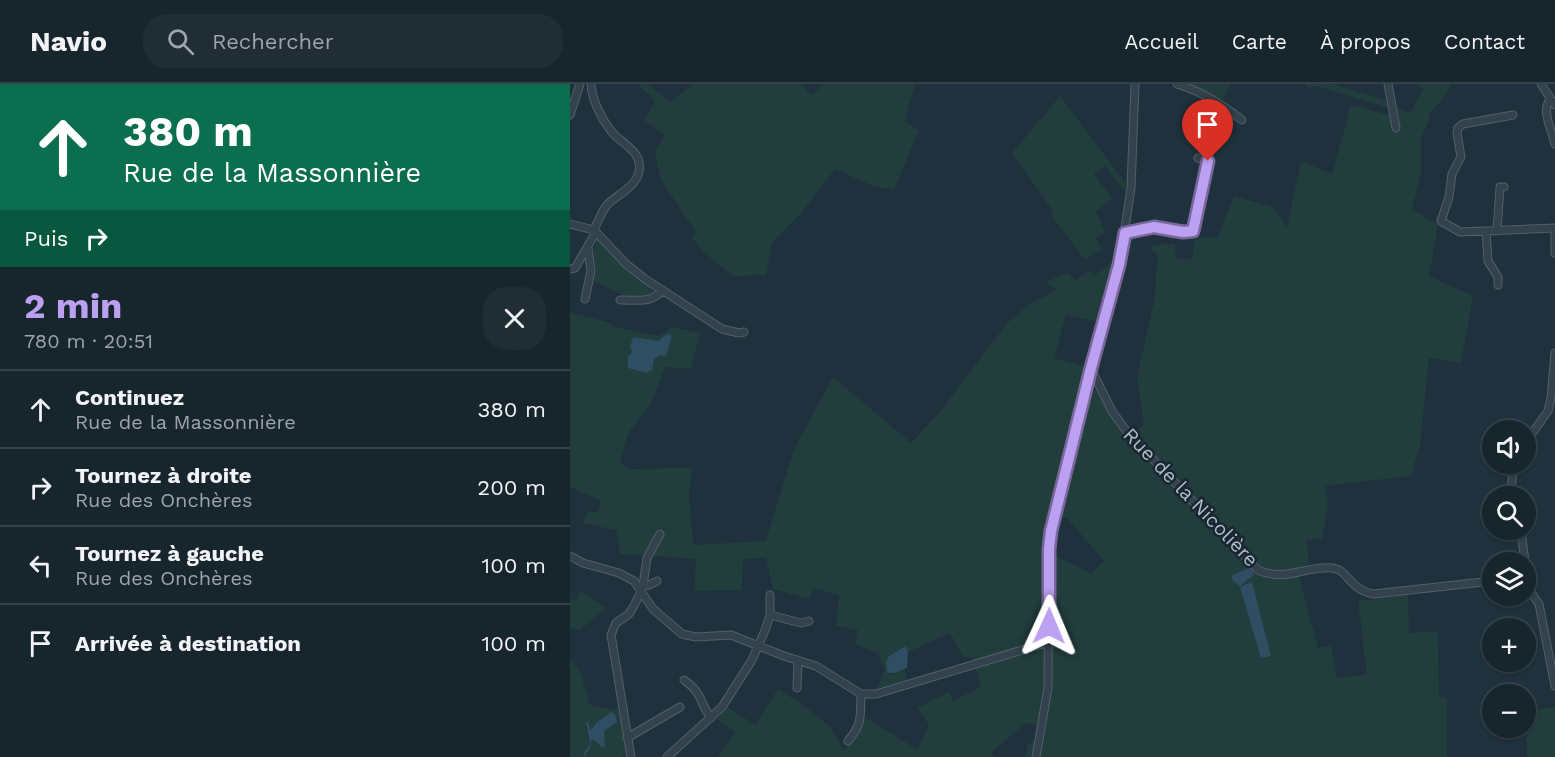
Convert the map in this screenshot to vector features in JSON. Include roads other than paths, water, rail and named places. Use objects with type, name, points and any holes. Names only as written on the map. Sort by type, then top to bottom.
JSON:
[{"type":"street","points":[[570,115],[580,84]]},
{"type":"street","points":[[570,269],[575,268],[588,248],[607,206],[633,182],[639,173],[636,154],[609,129],[593,98],[591,84]]},
{"type":"street","points":[[1036,757],[1047,701],[1051,531],[1119,265],[1131,188],[1135,84]]},
{"type":"street","points":[[1177,84],[1197,90],[1218,101],[1242,120]]},
{"type":"street","points":[[1388,84],[1396,129]]},
{"type":"street","points":[[1541,84],[1553,102],[1546,104],[1546,111],[1555,144]]},
{"type":"street","points":[[1513,115],[1463,124],[1458,128],[1461,157],[1452,174],[1449,197],[1442,221],[1460,232],[1555,229],[1555,253]]},
{"type":"street","points":[[1125,233],[1154,227],[1183,232],[1193,231],[1209,164],[1207,160],[1198,158]]},
{"type":"street","points":[[1497,231],[1500,187],[1503,187]]},
{"type":"street","points":[[570,224],[595,231],[625,263],[645,279],[722,329],[744,332]]},
{"type":"street","points":[[1486,231],[1488,261],[1498,277],[1498,285]]},
{"type":"street","points":[[585,299],[591,271],[588,248]]},
{"type":"street","points":[[620,300],[647,300],[656,297],[663,290]]},
{"type":"street","points":[[1536,428],[1548,411],[1555,353]]},
{"type":"street","name":"Rue de la Nicolière","points":[[1091,368],[1112,411],[1127,432],[1258,570],[1276,576],[1333,567],[1344,573],[1356,588],[1364,593],[1374,594],[1482,582]]},
{"type":"street","points":[[631,757],[611,635],[616,622],[629,614],[642,588],[647,558],[660,534]]},
{"type":"street","points":[[570,556],[634,581],[642,588],[653,609],[677,631],[688,636],[730,634],[816,666],[861,694],[876,694],[1049,642]]},
{"type":"street","points":[[642,588],[657,581]]},
{"type":"street","points":[[666,757],[722,707],[746,670],[770,615],[770,595]]},
{"type":"street","points":[[1536,600],[1539,604],[1555,686]]},
{"type":"street","points":[[770,615],[801,623],[809,621]]},
{"type":"street","points":[[797,688],[798,660]]},
{"type":"street","points":[[684,680],[700,695],[711,718]]},
{"type":"street","points":[[848,741],[860,723],[861,694]]},
{"type":"street","points":[[627,738],[680,707]]},
{"type":"water","points":[[667,334],[672,335],[666,356],[660,355],[654,359],[652,370],[646,373],[628,368],[633,337],[658,341]]},
{"type":"water","points":[[1251,567],[1254,575],[1240,586],[1233,581],[1231,576]]},
{"type":"water","points":[[1252,582],[1271,656],[1261,658],[1240,587]]},
{"type":"water","points":[[906,646],[907,668],[887,673],[886,661],[889,656]]},
{"type":"water","points":[[611,712],[615,714],[617,722],[604,731],[605,746],[602,747],[591,740],[590,748],[584,757],[590,744],[586,722],[592,729],[596,723]]}]
